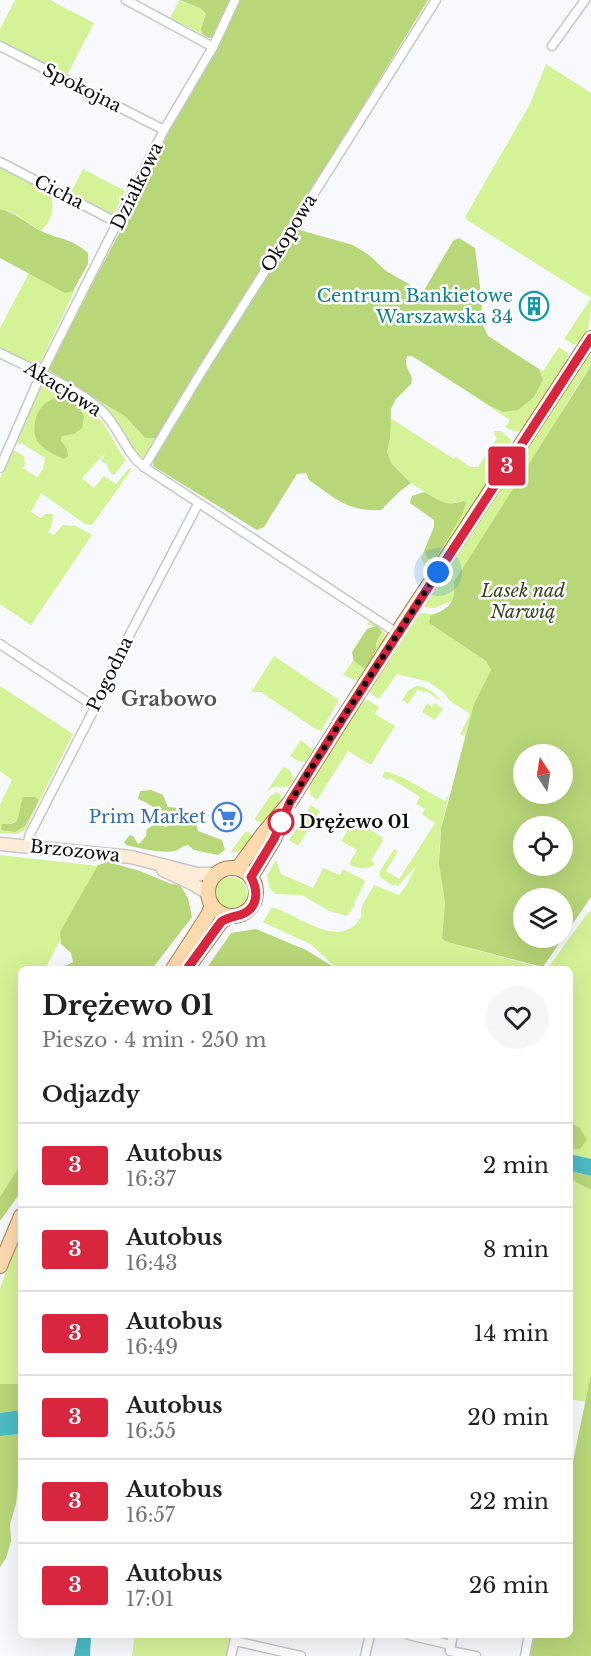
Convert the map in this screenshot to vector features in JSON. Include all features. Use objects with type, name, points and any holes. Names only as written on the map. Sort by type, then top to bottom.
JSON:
[{"type":"main road","points":[[238,868],[290,802],[591,338]]},
{"type":"main road","points":[[251,877],[274,839],[290,802]]},
{"type":"main road","name":"Brzozowa","points":[[0,844],[131,857],[197,873],[217,874]]},
{"type":"main road","name":"Brzozowa","points":[[149,862],[210,899]]},
{"type":"main road","points":[[175,966],[203,923],[210,899],[211,882],[217,874],[222,870],[238,868],[251,877],[256,887],[255,902],[244,914],[229,916],[220,913],[210,899]]},
{"type":"main road","points":[[189,966],[221,922],[229,916]]},
{"type":"main road","points":[[0,1266],[18,1223]]},
{"type":"street","points":[[126,0],[213,46]]},
{"type":"street","name":"Działkowa","points":[[0,468],[4,448],[41,374],[164,130],[213,46],[235,0]]},
{"type":"street","name":"Okopowa","points":[[144,467],[200,374],[436,0]]},
{"type":"street","points":[[552,46],[585,0]]},
{"type":"street","name":"Spokojna","points":[[0,46],[164,130]]},
{"type":"street","name":"Cicha","points":[[0,162],[118,223]]},
{"type":"street","name":"Akacjowa","points":[[0,352],[81,396],[100,409],[128,449],[144,467],[398,633]]},
{"type":"street","name":"Pogodna","points":[[27,846],[30,834],[129,635],[198,504]]},
{"type":"street","points":[[0,644],[95,707]]},
{"type":"street","points":[[231,1656],[236,1638],[301,1656]]},
{"type":"street","points":[[365,1656],[369,1638]]},
{"type":"street","points":[[417,1638],[450,1651],[476,1656]]},
{"type":"street","points":[[525,1656],[528,1638]]},
{"type":"green space","points":[[15,0],[50,0],[94,23],[67,75],[0,41],[0,29]]},
{"type":"green space","points":[[179,0],[231,0],[214,37],[209,38],[202,34],[201,29],[206,14],[200,8]]},
{"type":"green space","points":[[240,0],[428,0],[289,227],[353,245],[369,255],[386,271],[423,292],[453,241],[459,238],[475,248],[482,302],[481,321],[488,336],[539,369],[543,380],[534,397],[518,410],[503,412],[412,356],[407,356],[406,365],[412,378],[411,384],[396,399],[391,409],[387,452],[392,464],[411,483],[381,510],[369,510],[359,509],[335,498],[309,480],[306,473],[297,474],[264,527],[257,530],[153,466],[154,458],[163,442],[157,438],[145,438],[126,417],[50,371],[48,367],[122,228],[172,124]]},
{"type":"green space","points":[[179,1],[200,8],[206,14],[201,29],[202,34],[170,18]]},
{"type":"green space","points":[[546,64],[591,93],[591,298],[465,217],[530,104]]},
{"type":"green space","points":[[0,166],[51,192],[52,213],[41,231],[12,212],[0,209]]},
{"type":"green space","points":[[83,169],[125,191],[114,214],[108,214],[70,194]]},
{"type":"green space","points":[[0,209],[17,216],[41,231],[76,244],[88,253],[88,264],[73,291],[65,293],[0,258]]},
{"type":"green space","points":[[29,273],[73,291],[76,288],[40,363],[31,366],[0,348],[0,328]]},
{"type":"green space","points":[[591,298],[587,331],[575,345],[564,339]]},
{"type":"green space","points":[[559,347],[568,353],[568,362],[524,430],[515,432],[505,427],[510,420],[439,373],[453,381],[543,380],[539,369],[543,371]]},
{"type":"green space","points":[[591,350],[591,366],[455,592],[453,600],[435,608],[425,607],[425,603],[445,571]]},
{"type":"green space","name":"Lasek nad Narwią","points":[[591,366],[591,897],[573,923],[573,888],[513,888],[513,948],[556,948],[544,966],[442,939],[445,902],[439,863],[441,829],[474,704],[491,670],[486,661],[429,623],[430,616],[446,608],[454,595],[454,582]]},
{"type":"green space","points":[[48,367],[50,371],[126,417],[145,438],[157,438],[146,456],[141,458],[134,452],[113,416],[52,375],[48,371]]},
{"type":"green space","points":[[42,384],[94,413],[104,424],[126,460],[113,475],[107,464],[101,461],[105,453],[82,478],[94,488],[104,476],[116,484],[129,468],[132,469],[92,525],[85,524],[41,493],[31,512],[41,518],[45,514],[53,514],[48,532],[54,535],[63,525],[76,526],[92,535],[31,625],[0,604],[0,478],[14,450],[25,457],[26,463],[23,468],[37,477],[43,469],[45,458],[17,442]],"holes":[[[59,396],[74,434],[62,436],[61,441]]]},
{"type":"green space","points":[[59,396],[78,405],[84,416],[82,428],[74,434],[62,436],[61,441],[67,449],[68,456],[64,459],[40,444],[34,426],[42,407]]},
{"type":"green space","points":[[390,418],[470,467],[478,467],[497,438],[495,431],[501,431],[511,440],[512,445],[433,566],[425,568],[421,557],[424,551],[429,560],[435,560],[466,506],[464,501],[442,503],[411,483],[392,464],[387,452],[390,439]]},
{"type":"green space","points":[[424,492],[443,502],[464,501],[466,503],[463,513],[435,560],[429,560],[424,551],[434,527],[434,520],[410,503],[412,496]]},
{"type":"green space","points":[[417,614],[435,614],[430,616],[429,623],[486,661],[491,670],[474,704],[472,717],[464,736],[460,734],[470,714],[450,701],[443,692],[429,682],[397,674],[379,699],[372,695],[369,688]]},
{"type":"green space","points":[[370,621],[383,631],[386,639],[372,661],[379,637],[374,626],[367,624]]},
{"type":"green space","points":[[377,626],[382,632],[376,642],[376,650],[367,667],[364,668],[354,661],[352,652],[367,629]]},
{"type":"green space","points":[[274,656],[339,700],[321,731],[261,692],[251,692]]},
{"type":"green space","points":[[354,659],[364,668],[367,667],[356,681],[343,675]]},
{"type":"green space","points":[[0,686],[73,734],[25,830],[16,834],[0,833],[0,805],[12,780],[0,771]],"holes":[[[33,797],[39,800],[26,825],[1,826],[16,822],[21,810],[21,801]]]},
{"type":"green space","points":[[416,686],[430,691],[442,702],[426,691],[424,693],[418,689],[408,704],[402,700],[409,690]]},
{"type":"green space","points":[[368,700],[379,707],[375,714],[395,726],[371,765],[348,751],[317,800],[310,794],[310,786],[360,702]]},
{"type":"green space","points":[[427,703],[432,707],[435,703],[443,709],[435,720],[422,712]]},
{"type":"green space","points":[[301,740],[313,750],[305,762],[290,756]]},
{"type":"green space","points":[[283,767],[290,770],[294,779],[289,786],[274,787],[263,798]]},
{"type":"green space","points":[[385,771],[402,777],[445,801],[449,794],[441,829],[439,852],[445,902],[442,939],[534,966],[334,966],[312,945],[263,922],[272,907],[317,927],[340,932],[350,928],[362,916],[363,905],[374,885],[399,895],[416,866],[398,886],[380,877],[380,871],[394,849],[398,851],[386,871],[399,879],[435,823],[422,814],[425,809],[416,804],[420,797],[390,778],[388,780],[382,777]]},
{"type":"green space","points":[[151,790],[163,795],[168,807],[180,808],[195,818],[198,831],[222,840],[225,850],[218,855],[194,850],[188,845],[175,851],[163,852],[126,845],[124,842],[130,835],[138,844],[146,836],[147,829],[155,824],[168,826],[156,810],[138,799],[140,791]]},
{"type":"green space","points":[[276,792],[280,794],[281,799],[269,818],[262,823],[256,821],[255,818],[270,796]]},
{"type":"green space","points":[[23,797],[35,797],[39,800],[26,825],[15,832],[1,830],[2,824],[16,822]]},
{"type":"green space","points":[[311,805],[320,811],[298,846],[289,840]]},
{"type":"green space","points":[[354,820],[382,837],[383,841],[371,860],[375,864],[370,867],[360,868],[350,865],[357,850],[341,841]]},
{"type":"green space","points":[[245,832],[253,836],[243,850],[230,853]]},
{"type":"green space","points":[[0,855],[99,866],[47,966],[18,966],[18,1183],[0,1210]]},
{"type":"green space","points":[[276,860],[281,874],[313,888],[323,868],[340,875],[343,869],[365,882],[355,905],[347,916],[329,911],[302,895],[275,894],[269,887],[267,875]]},
{"type":"green space","points":[[108,862],[180,885],[188,898],[192,917],[154,966],[63,966],[73,962],[71,953],[61,944],[60,932],[98,865]]},
{"type":"green space","points":[[231,877],[242,882],[247,893],[242,904],[231,909],[220,904],[215,893],[220,882]]},
{"type":"green space","points":[[591,911],[591,1159],[573,1155],[573,1149],[580,1149],[580,1128],[573,1124],[573,966],[549,966],[562,948],[573,948],[573,933]]},
{"type":"green space","points":[[256,929],[306,950],[332,966],[208,966],[231,933]]},
{"type":"green space","points":[[573,1124],[580,1128],[587,1140],[580,1149],[573,1149]]},
{"type":"green space","points":[[18,1169],[18,1196],[0,1221],[0,1197]]},
{"type":"green space","points":[[573,1172],[591,1176],[591,1190],[573,1181]]},
{"type":"green space","points":[[573,1181],[591,1190],[591,1374],[586,1402],[573,1400]]},
{"type":"green space","points":[[18,1240],[18,1384],[0,1384],[0,1288]]},
{"type":"green space","points":[[591,1374],[591,1656],[529,1656],[532,1638],[573,1638],[573,1461]]},
{"type":"green space","points":[[0,1384],[18,1384],[18,1410],[0,1413]]},
{"type":"green space","points":[[18,1434],[18,1487],[10,1524],[11,1541],[6,1558],[0,1567],[0,1436]]},
{"type":"green space","points":[[135,1638],[231,1638],[226,1656],[132,1656]]},
{"type":"water","points":[[573,1155],[591,1159],[591,1176],[573,1172]]},
{"type":"water","points":[[18,1410],[18,1434],[0,1436],[0,1413]]},
{"type":"water","points":[[77,1638],[91,1638],[90,1656],[74,1656]]},
{"type":"bus line","name":"3","points":[[189,966],[221,922],[229,916],[244,914],[255,902],[256,887],[251,877],[274,839],[290,802],[385,652],[591,338]]},
{"type":"place","name":"Centrum Bankietowe Warszawska 34","points":[[534,306]]},
{"type":"place","name":"Prim Market","points":[[227,817]]},
{"type":"place","name":"Drężewo 01","points":[[281,822]]},
{"type":"district","name":"Grabowo","points":[[169,699]]},
{"type":"route","points":[[281,822],[290,802],[438,572]]}]
